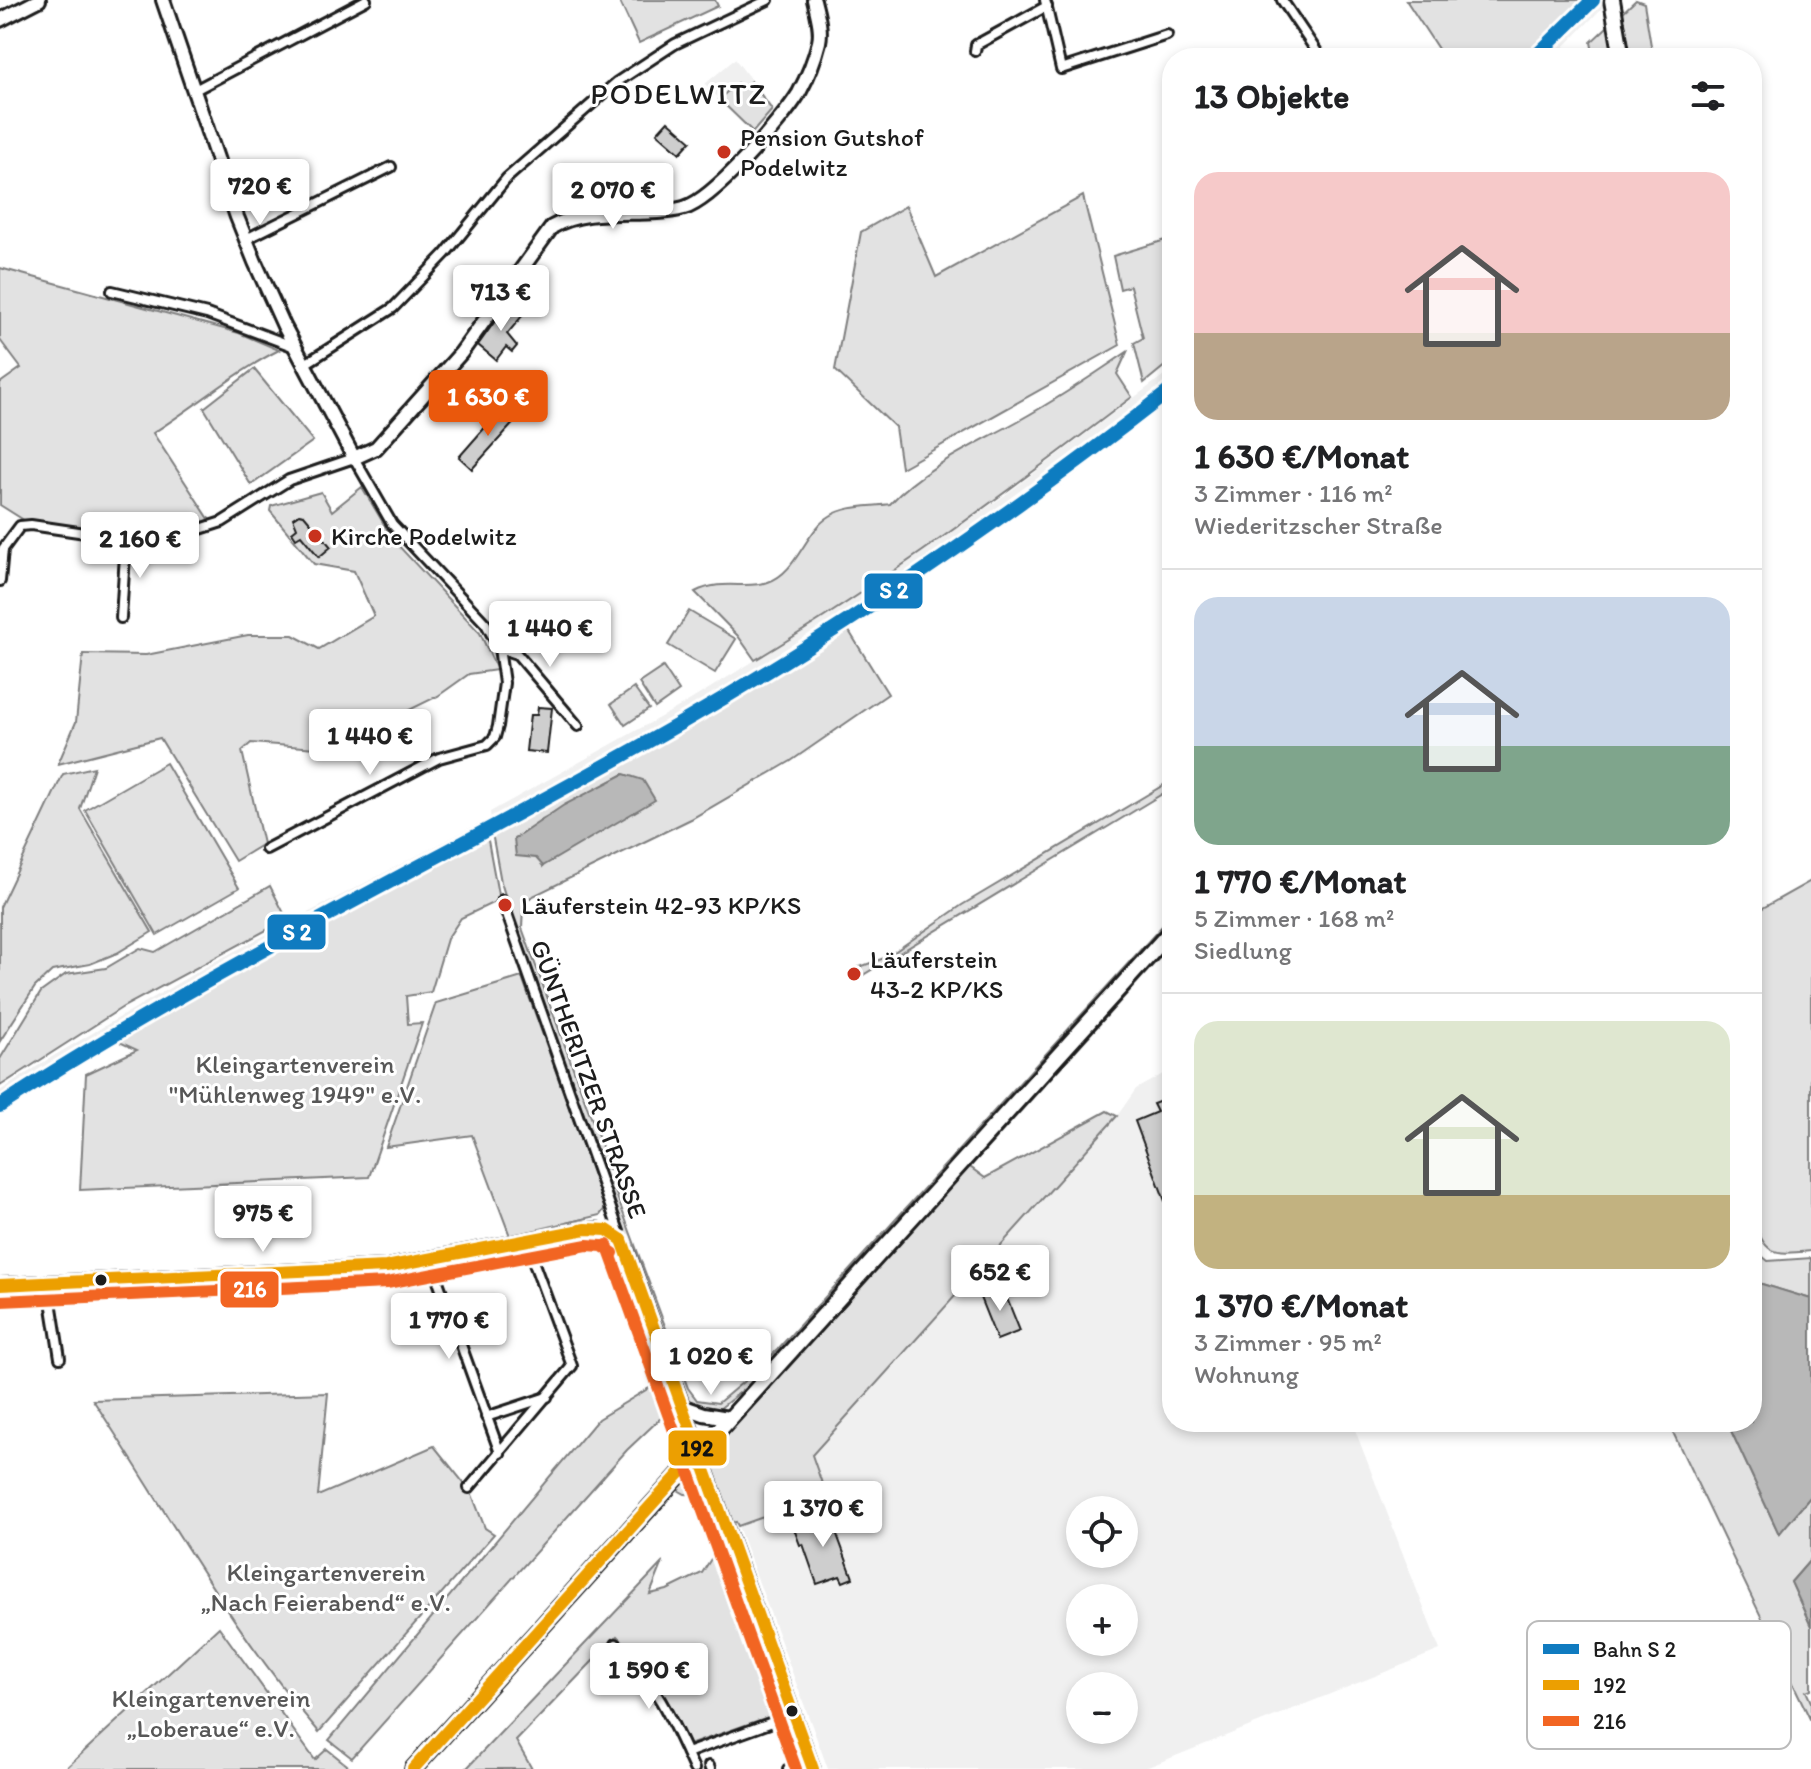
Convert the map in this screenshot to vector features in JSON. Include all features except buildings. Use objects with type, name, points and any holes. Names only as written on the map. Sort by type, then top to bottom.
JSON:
[{"type":"main road","points":[[1612,0],[1621,48]]},
{"type":"main road","points":[[413,1769],[1162,941]]},
{"type":"street","points":[[0,20],[39,0]]},
{"type":"street","points":[[163,0],[246,239],[296,347],[392,524],[486,624],[499,648],[504,683],[498,726],[492,742],[439,758],[266,849]]},
{"type":"street","points":[[193,91],[366,0]]},
{"type":"street","points":[[305,364],[393,308],[445,254],[507,178],[617,82],[675,44],[768,0]]},
{"type":"street","points":[[0,581],[1,550],[16,530],[27,524],[126,539],[169,539],[222,522],[289,480],[370,454],[461,353],[552,227],[613,212],[678,209],[712,194],[798,93],[820,40],[814,0]]},
{"type":"street","points":[[1282,0],[1314,48]]},
{"type":"street","points":[[975,51],[976,45],[1046,3],[1061,69],[1167,35]]},
{"type":"street","points":[[246,239],[391,167]]},
{"type":"street","points":[[112,291],[207,314],[296,347]]},
{"type":"street","points":[[121,618],[126,539]]},
{"type":"street","points":[[499,648],[517,654],[578,726]]},
{"type":"street","name":"GÜNTHERITZER STRASSE","points":[[502,900],[813,1769]]},
{"type":"street","points":[[0,1285],[386,1267],[597,1229],[607,1230],[622,1240]]},
{"type":"street","points":[[469,1488],[571,1370],[572,1361],[526,1242]]},
{"type":"street","points":[[430,1259],[500,1453]]},
{"type":"street","points":[[48,1282],[60,1358]]},
{"type":"street","points":[[486,1417],[548,1396]]},
{"type":"street","points":[[684,1407],[728,1418]]},
{"type":"street","points":[[616,1644],[650,1680],[694,1769]]},
{"type":"street","points":[[687,1753],[792,1715]]},
{"type":"shaded area","points":[[1586,0],[1610,0],[1563,48],[1536,48]]},
{"type":"shaded area","points":[[735,59],[774,110],[753,134],[705,84]]},
{"type":"shaded area","points":[[1162,377],[1162,409],[1074,476],[942,569],[845,633],[659,742],[492,833],[490,812],[684,704],[829,615],[1001,498]]},
{"type":"shaded area","points":[[624,774],[643,780],[655,800],[543,866],[536,858],[516,856],[514,839],[564,805]]},
{"type":"shaded area","points":[[483,821],[485,835],[163,1008],[0,1112],[0,1091],[50,1058],[214,962]]},
{"type":"shaded area","points":[[1162,1075],[1162,1432],[1356,1432],[1440,1650],[1143,1769],[828,1769],[738,1526],[826,1495],[812,1455],[1117,1116],[1136,1089]]},
{"type":"shaded area","points":[[1762,1284],[1811,1299],[1811,1496],[1779,1534],[1732,1432],[1762,1432]]},
{"type":"shaded area","points":[[1811,1559],[1811,1626],[1791,1582]]},
{"type":"green space","points":[[619,0],[715,0],[718,6],[639,43]]},
{"type":"green space","points":[[1406,0],[1586,0],[1536,48],[1437,48]]},
{"type":"green space","points":[[1636,0],[1644,3],[1651,48],[1626,48],[1623,34],[1614,48],[1592,48],[1591,42]]},
{"type":"green space","points":[[751,81],[772,110],[753,132],[719,99],[737,83],[742,88]]},
{"type":"green space","points":[[1083,196],[1120,345],[901,468],[895,427],[835,370],[861,232],[906,206],[936,277]]},
{"type":"green space","points":[[1162,241],[1162,368],[1144,383],[1134,343],[1143,338],[1130,286],[1120,289],[1113,256]]},
{"type":"green space","points":[[0,268],[239,333],[279,350],[153,433],[211,522],[154,537],[27,522],[0,505],[0,383],[21,368],[0,340]]},
{"type":"green space","points":[[1127,352],[1117,374],[1132,397],[947,534],[755,660],[738,636],[695,592],[715,586],[759,584],[778,577],[830,516],[851,508],[890,504],[934,468],[1046,405]]},
{"type":"green space","points":[[254,369],[313,441],[251,485],[204,408]]},
{"type":"green space","points":[[362,487],[394,541],[480,633],[497,670],[469,674],[438,696],[330,749],[251,743],[242,751],[263,844],[235,861],[160,738],[58,764],[76,722],[83,654],[146,655],[248,635],[293,635],[319,649],[374,616],[354,571],[314,564],[270,511],[271,506],[321,492],[332,511]]},
{"type":"green space","points":[[689,611],[736,639],[715,673],[668,645]]},
{"type":"green space","points":[[849,631],[888,694],[791,761],[691,819],[531,897],[523,906],[522,928],[610,1169],[604,1169],[513,921],[501,882],[492,833],[659,742]],"holes":[[[624,774],[543,866],[537,858],[540,820]]]},
{"type":"green space","points":[[663,667],[679,691],[655,708],[639,683]]},
{"type":"green space","points":[[634,688],[649,709],[625,725],[611,704]]},
{"type":"green space","points":[[166,763],[239,888],[157,935],[85,810]]},
{"type":"green space","points":[[94,767],[80,809],[152,932],[117,953],[90,964],[52,971],[35,987],[0,1041],[0,907],[63,774]]},
{"type":"green space","points":[[1162,786],[1162,794],[858,978],[854,969],[887,957],[962,905]]},
{"type":"green space","name":"Kleingartenverein \"Mühlenweg 1949\" e.V.","points":[[487,835],[499,900],[461,918],[447,939],[431,992],[406,996],[408,1024],[422,1023],[369,1177],[80,1190],[86,1074],[137,1050],[115,1040]]},
{"type":"green space","points":[[1811,881],[1811,1251],[1778,1252],[1771,1250],[1762,1239],[1762,908]]},
{"type":"green space","points":[[270,886],[287,919],[123,1007],[0,1086],[0,1059],[41,992],[66,974],[106,968],[140,948],[155,952]]},
{"type":"green space","points":[[1162,926],[1162,933],[759,1377],[718,1410],[690,1404],[606,1181],[614,1173],[612,1183],[688,1388],[697,1400],[718,1403],[777,1350]]},
{"type":"green space","points":[[1162,949],[1162,955],[970,1167],[985,1178],[1107,1111],[1117,1116],[812,1455],[826,1495],[738,1526],[736,1522],[731,1523],[711,1466],[711,1455],[721,1439]]},
{"type":"green space","points":[[522,977],[605,1208],[600,1215],[510,1236],[472,1135],[386,1147],[436,1003]]},
{"type":"green space","points":[[1762,1256],[1768,1261],[1811,1258],[1811,1299],[1762,1284]]},
{"type":"green space","points":[[651,1387],[664,1415],[627,1450],[352,1758],[329,1740],[598,1419]]},
{"type":"green space","name":"Kleingartenverein „Nach Feierabend“ e.V.","points":[[328,1393],[318,1496],[434,1446],[471,1492],[485,1528],[494,1534],[319,1732],[229,1612],[93,1400]]},
{"type":"green space","points":[[1673,1432],[1732,1432],[1779,1534],[1811,1496],[1811,1559],[1791,1582],[1811,1626],[1811,1689],[1806,1691],[1811,1702],[1811,1721],[1791,1679],[1791,1621],[1763,1621]]},
{"type":"green space","points":[[689,1480],[705,1485],[712,1499],[772,1677],[775,1700],[768,1717],[689,1745],[659,1686],[617,1636],[516,1741],[532,1769],[466,1769],[663,1562],[650,1594],[667,1590],[702,1573],[723,1540],[708,1496],[685,1494],[676,1489]]},
{"type":"green space","name":"Kleingartenverein „Loberaue“ e.V.","points":[[219,1627],[315,1760],[327,1749],[352,1769],[65,1769]]},
{"type":"transit line","points":[[1544,48],[1593,0]]},
{"type":"transit line","points":[[0,1106],[167,1004],[596,771],[745,685],[932,565],[1054,479],[1162,397]]},
{"type":"transit line","name":"192","points":[[0,1285],[386,1267],[586,1229],[607,1230],[622,1240]]},
{"type":"transit line","name":"192","points":[[622,1240],[813,1769]]},
{"type":"transit line","name":"216","points":[[1,1301],[387,1283],[587,1245],[602,1246],[613,1253]]},
{"type":"transit line","name":"216","points":[[607,1245],[796,1769]]},
{"type":"transit line","name":"192","points":[[413,1769],[700,1451]]},
{"type":"place","name":"Pension Gutshof Podelwitz","points":[[724,152]]},
{"type":"place","name":"Kirche Podelwitz","points":[[315,536]]},
{"type":"place","name":"Läuferstein 42-93 KP/KS","points":[[505,905]]},
{"type":"place","name":"Läuferstein 43-2 KP/KS","points":[[854,974]]},
{"type":"district","name":"PODELWITZ","points":[[679,93]]}]
